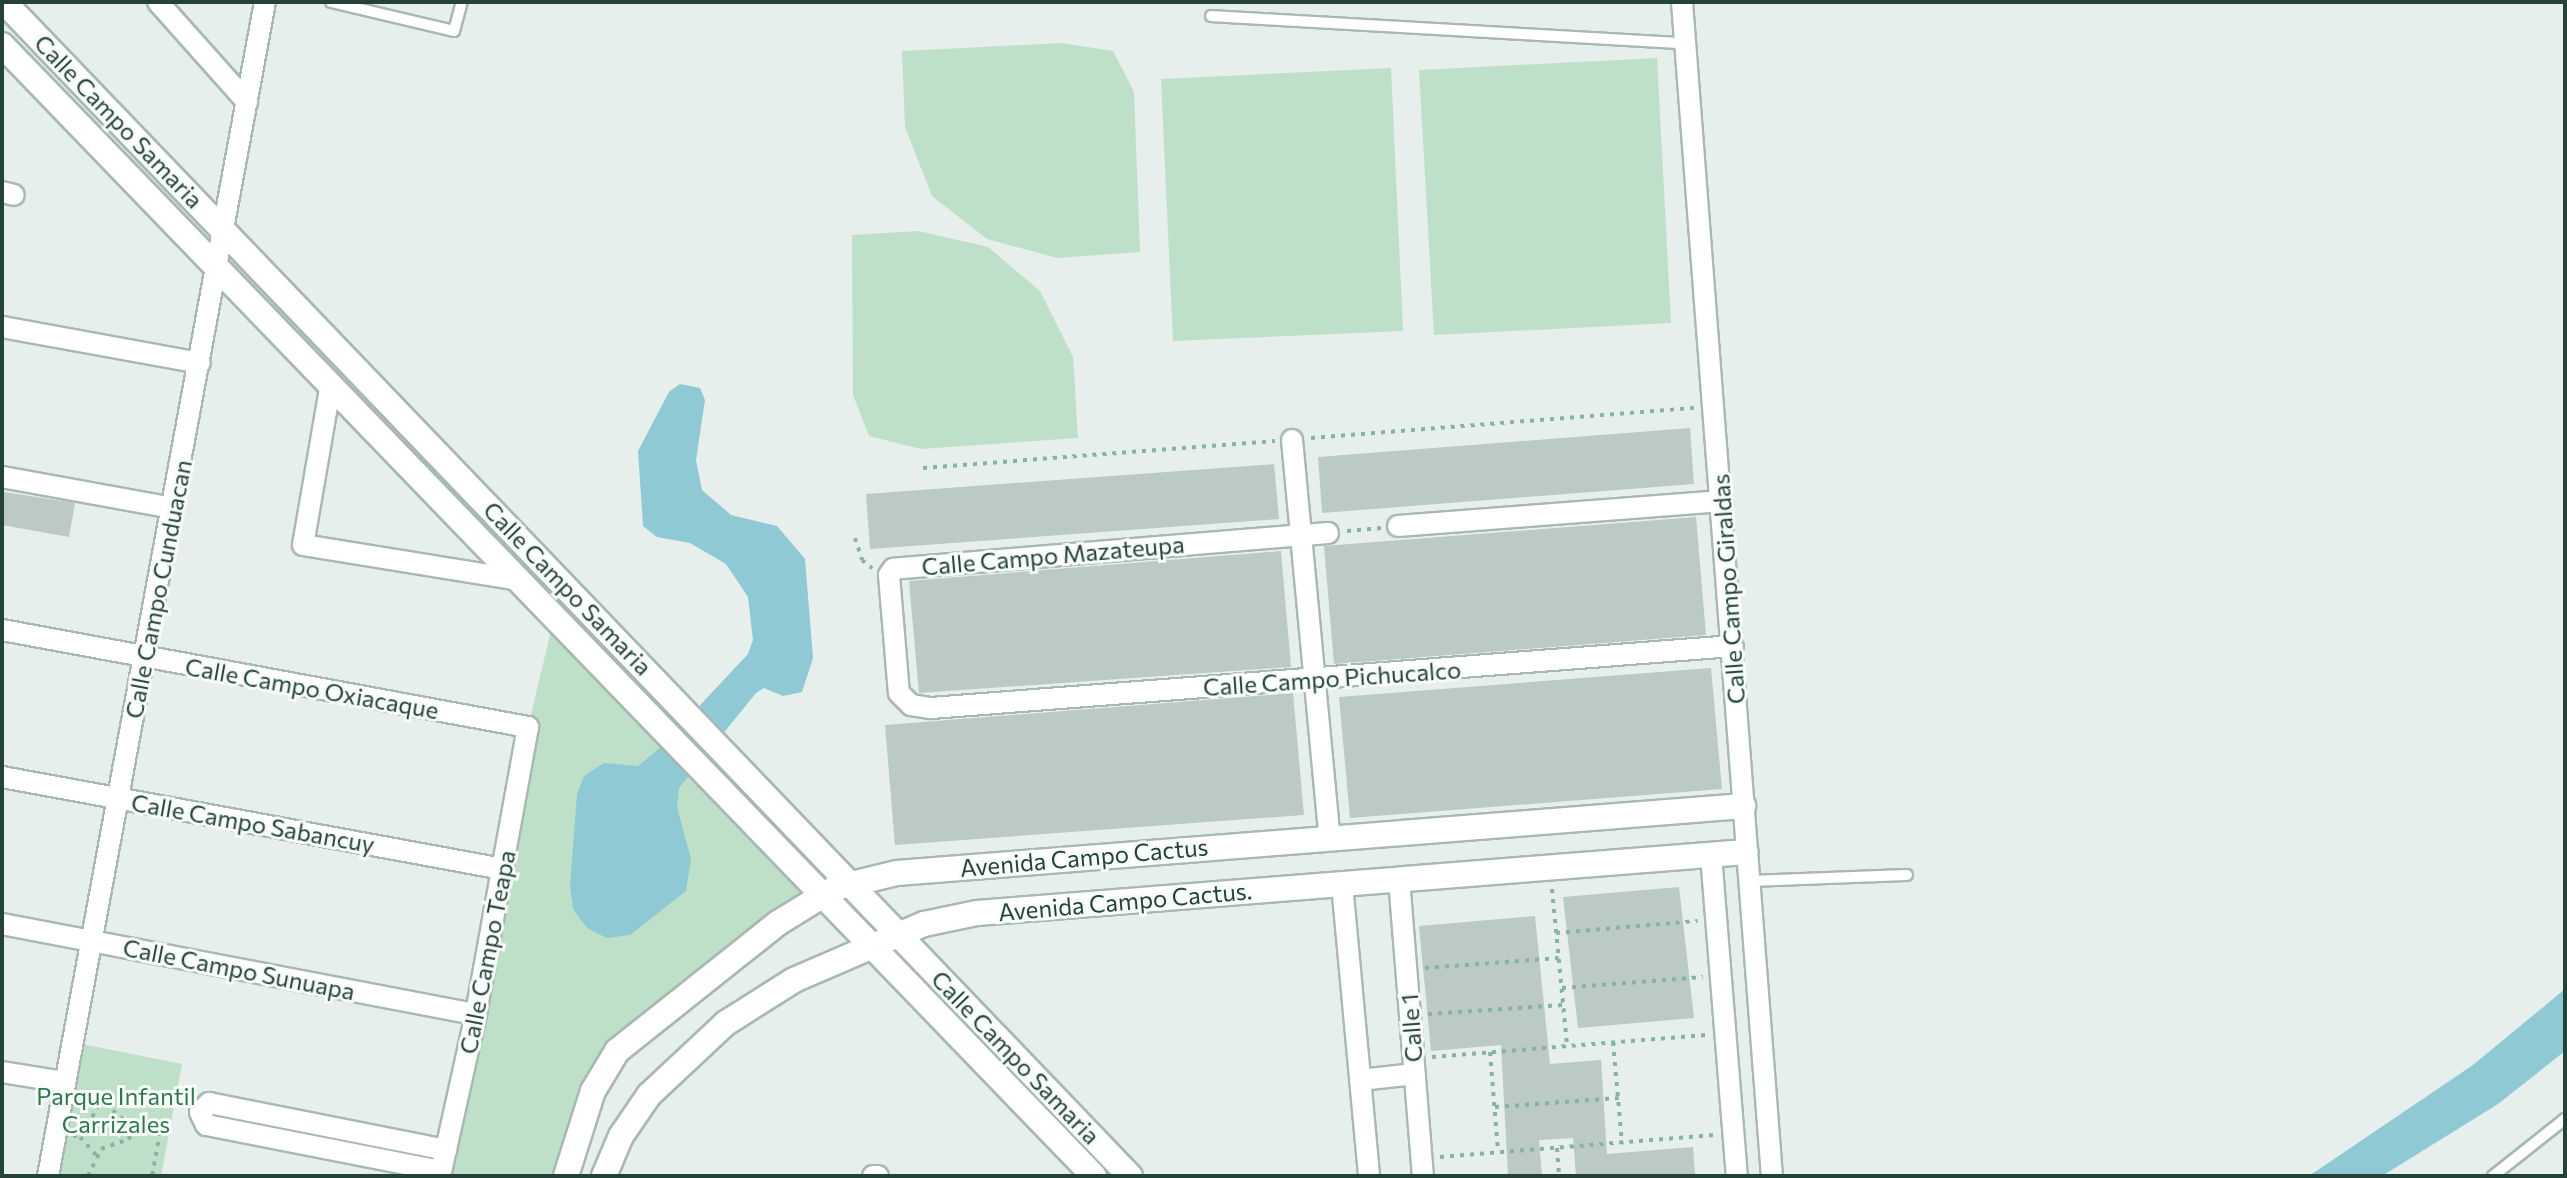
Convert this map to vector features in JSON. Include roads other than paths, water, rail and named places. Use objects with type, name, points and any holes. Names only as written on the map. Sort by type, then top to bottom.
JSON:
[{"type":"street","name":"Calle Campo Samaria","points":[[4,2],[1130,1176]]},
{"type":"street","points":[[158,2],[247,102]]},
{"type":"street","name":"Calle Campo Cunduacan","points":[[48,1176],[265,2]]},
{"type":"street","name":"Calle Campo Giraldas","points":[[1682,2],[1716,407],[1772,1176]]},
{"type":"street","name":"Calle Campo Samaria","points":[[2,45],[1094,1176]]},
{"type":"street","points":[[2,327],[200,363]]},
{"type":"street","points":[[331,383],[303,545],[518,580]]},
{"type":"street","points":[[1292,440],[1329,835]]},
{"type":"street","points":[[2,477],[173,508]]},
{"type":"street","points":[[1398,526],[1722,501]]},
{"type":"street","name":"Calle Campo Mazateupa","points":[[931,708],[911,705],[899,693],[889,575],[897,568],[1328,533]]},
{"type":"street","name":"Calle Campo Oxiacaque","points":[[2,630],[528,727]]},
{"type":"street","name":"Calle Campo Pichucalco","points":[[931,708],[1733,646]]},
{"type":"street","name":"Calle Campo Teapa","points":[[441,1174],[476,1014],[528,727]]},
{"type":"street","name":"Calle Campo Sabancuy","points":[[2,777],[503,869]]},
{"type":"street","name":"Avenida Campo Cactus","points":[[566,1176],[593,1091],[617,1051],[822,894],[849,883],[897,873],[1329,835],[1743,806]]},
{"type":"street","name":"Avenida Campo Cactus.","points":[[604,1176],[635,1112],[700,1044],[782,986],[898,935],[977,913],[1746,852]]},
{"type":"street","points":[[1711,855],[1737,1176]]},
{"type":"street","name":"Calle 1","points":[[1399,879],[1422,1167]]},
{"type":"street","points":[[1342,884],[1369,1176]]},
{"type":"street","name":"Calle Campo Sunuapa","points":[[2,924],[476,1014]]},
{"type":"street","points":[[1360,1080],[1414,1067]]},
{"type":"street","points":[[2,1072],[64,1082]]},
{"type":"street","points":[[441,1174],[206,1125],[200,1112],[209,1103],[446,1150]]},
{"type":"lane","points":[[331,2],[454,31],[462,2]]},
{"type":"lane","points":[[1211,16],[1686,43]]},
{"type":"lane","points":[[1749,881],[1907,875]]},
{"type":"lane","points":[[2493,1176],[2565,1119]]},
{"type":"water","points":[[680,384],[700,388],[705,400],[696,460],[702,490],[731,515],[777,526],[805,559],[813,658],[802,692],[783,696],[764,688],[756,693],[679,788],[677,807],[691,859],[686,891],[630,935],[607,938],[587,928],[573,909],[570,886],[577,794],[584,776],[604,763],[638,766],[661,747],[748,654],[753,640],[748,597],[726,564],[690,543],[657,537],[643,526],[638,451],[669,392]]},
{"type":"water","points":[[2565,989],[2565,1051],[2498,1104],[2382,1176],[2309,1176],[2473,1065]]},
{"type":"park label","name":"Parque Infantil Carrizales","points":[[116,1110]]}]
